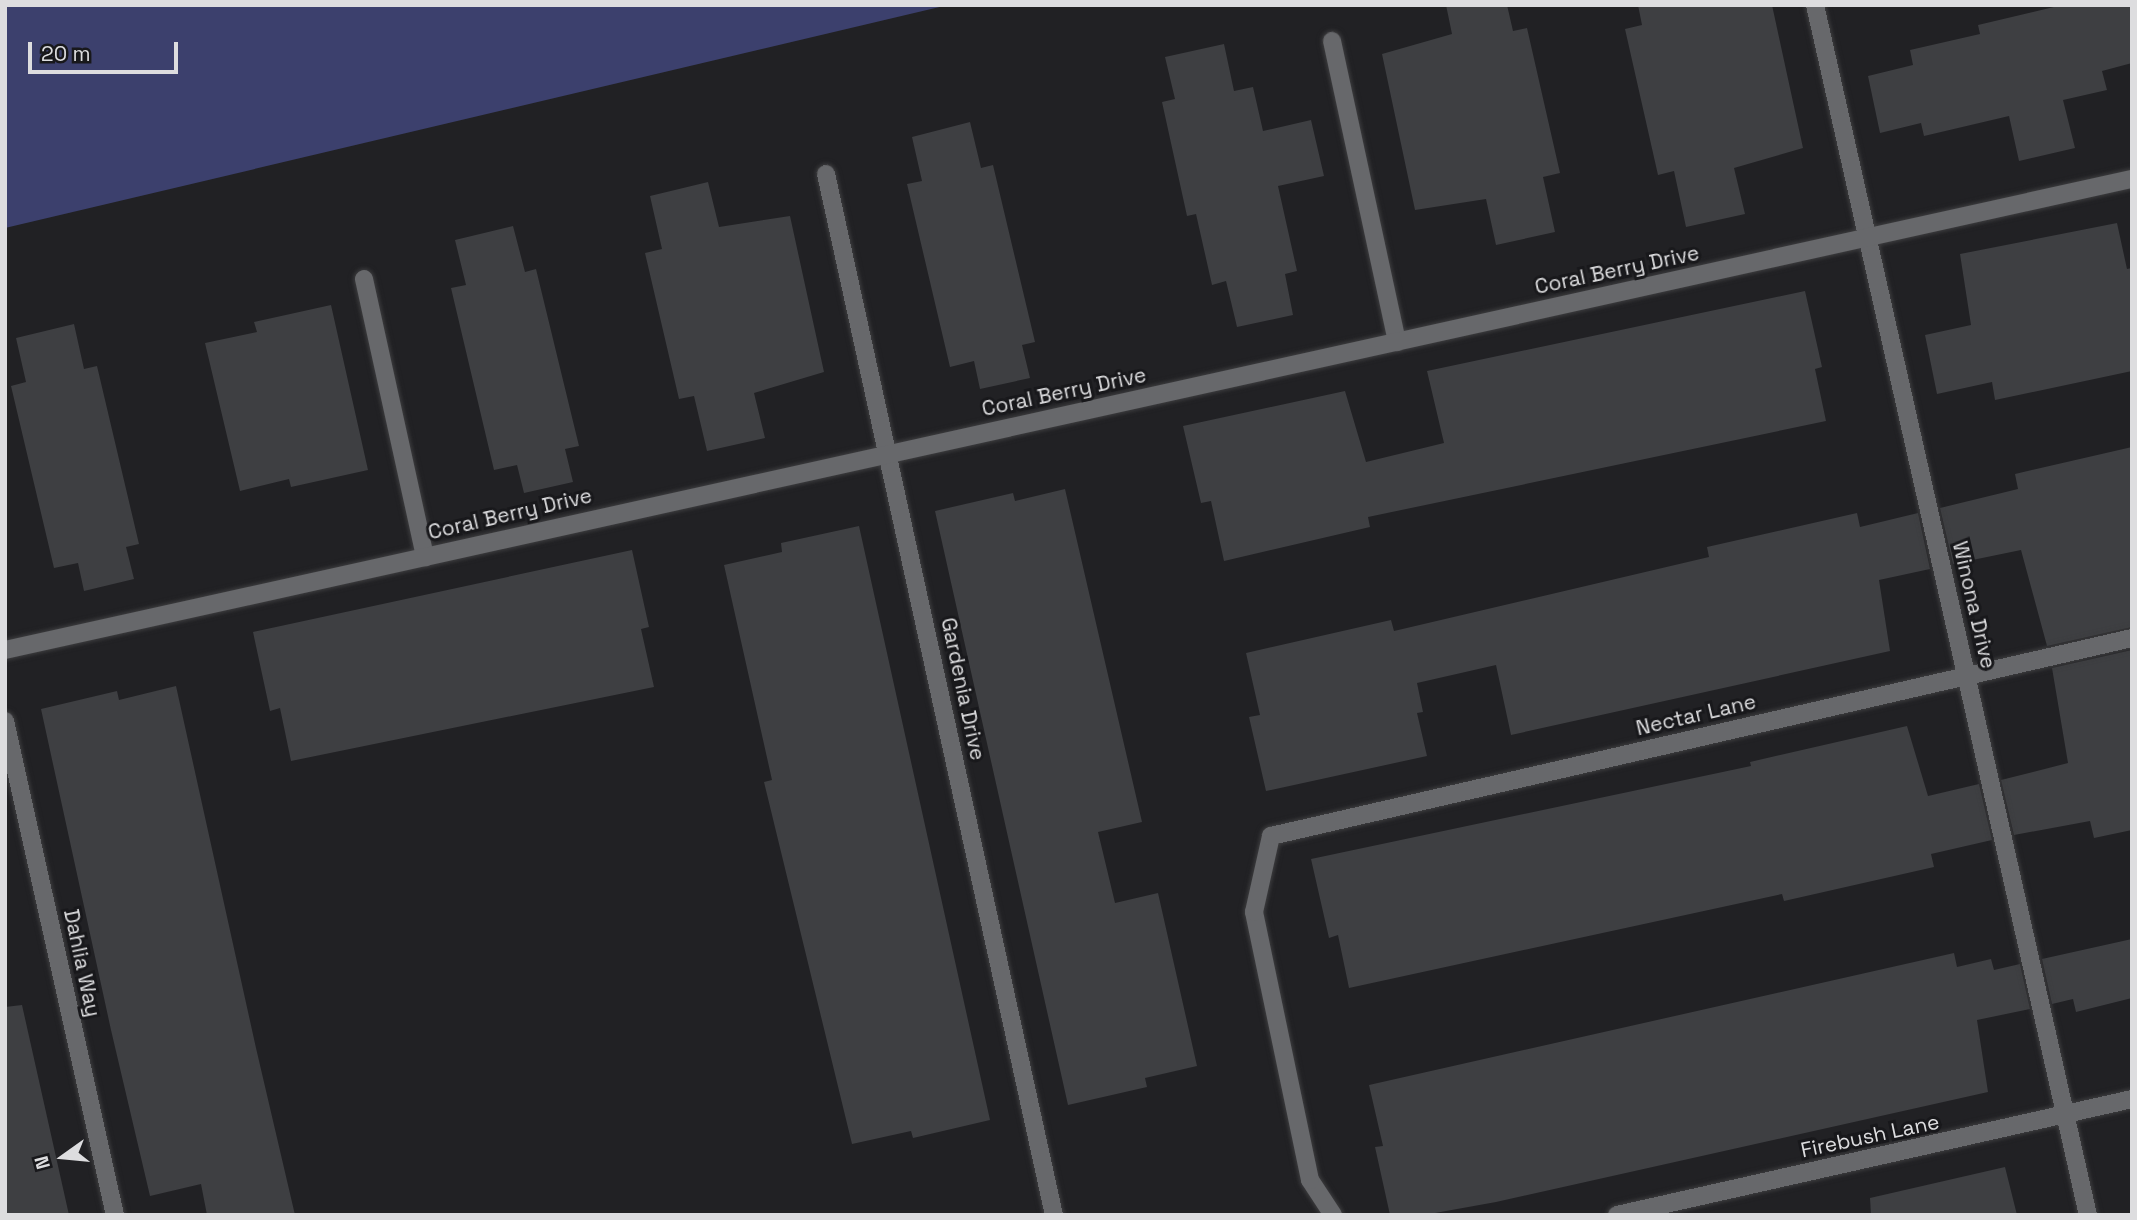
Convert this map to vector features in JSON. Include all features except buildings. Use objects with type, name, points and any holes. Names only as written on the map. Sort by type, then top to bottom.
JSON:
[{"type":"street","name":"Winona Drive","points":[[1815,5],[2088,1215]]},
{"type":"street","points":[[1332,41],[1397,342]]},
{"type":"street","name":"Gardenia Drive","points":[[826,174],[1054,1215]]},
{"type":"street","name":"Coral Berry Drive","points":[[5,650],[2132,179]]},
{"type":"street","points":[[365,279],[425,556]]},
{"type":"street","name":"Nectar Lane","points":[[1333,1215],[1310,1180],[1254,912],[1271,836],[2132,638]]},
{"type":"street","name":"Dahlia Way","points":[[5,721],[115,1215]]},
{"type":"street","name":"Firebush Lane","points":[[1617,1215],[2132,1099]]},
{"type":"shaded area","points":[[5,5],[948,5],[5,228]]}]
